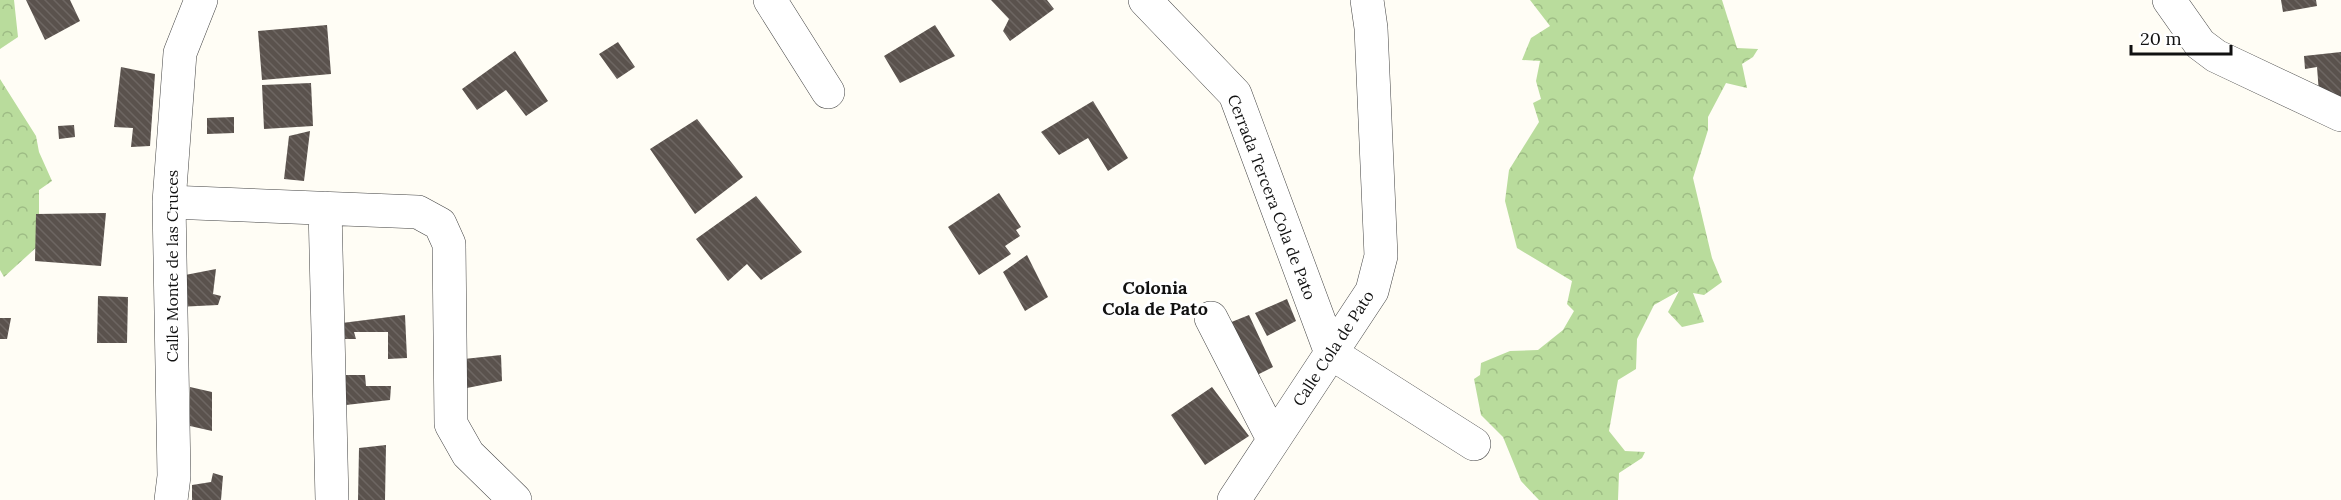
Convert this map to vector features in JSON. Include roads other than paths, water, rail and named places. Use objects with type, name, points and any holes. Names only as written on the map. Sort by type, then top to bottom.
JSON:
[{"type":"street","name":"Calle Monte de las Cruces","points":[[171,500],[174,476],[169,202],[180,53],[201,0]]},
{"type":"street","points":[[770,0],[828,92]]},
{"type":"street","name":"Cerrada Tercera Cola de Pato","points":[[1145,0],[1235,94],[1331,353]]},
{"type":"street","name":"Calle Cola de Pato","points":[[1234,500],[1372,291],[1382,256],[1371,28],[1367,0]]},
{"type":"street","points":[[2169,0],[2200,44],[2216,56],[2341,116]]},
{"type":"street","points":[[169,202],[418,212],[440,224],[449,244],[451,424],[468,454],[515,500]]},
{"type":"street","points":[[325,208],[332,500]]},
{"type":"street","points":[[1211,318],[1273,439]]},
{"type":"street","points":[[1331,353],[1474,444]]},
{"type":"district","name":"Colonia Cola de Pato","points":[[1155,298]]}]
